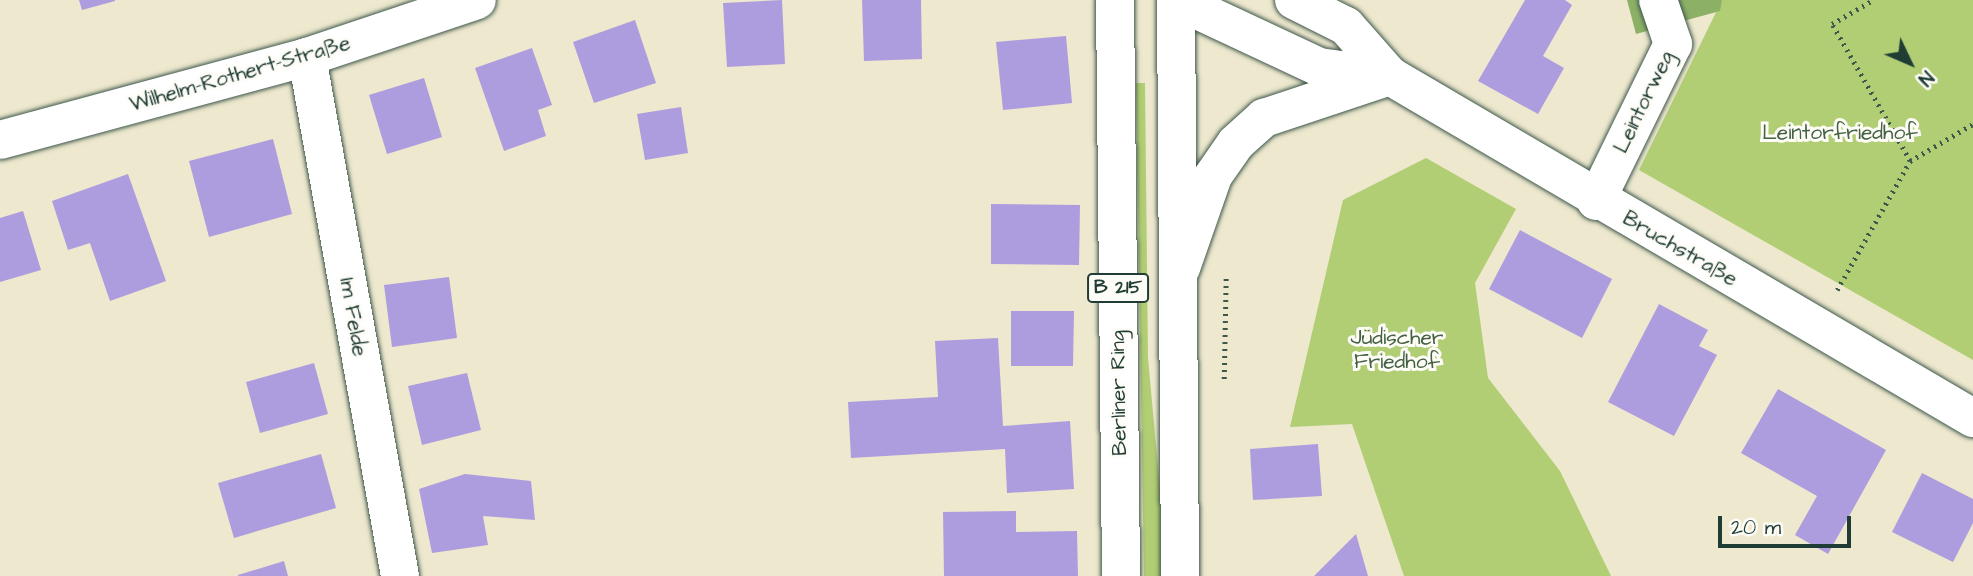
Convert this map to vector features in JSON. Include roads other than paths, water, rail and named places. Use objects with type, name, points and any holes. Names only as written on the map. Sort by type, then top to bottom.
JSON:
[{"type":"street","name":"Wilhelm-Rothert-Straße","points":[[0,140],[307,57],[477,0]]},
{"type":"street","name":"Berliner Ring","points":[[1115,0],[1121,576]]},
{"type":"street","name":"Bruchstraße","points":[[1176,0],[1319,67],[1390,76]]},
{"type":"street","name":"B 215","points":[[1176,0],[1181,268],[1180,576]]},
{"type":"street","name":"Bruchstraße","points":[[1294,0],[1346,26],[1390,76],[1596,201],[1973,418]]},
{"type":"street","name":"Leintorweg","points":[[1596,201],[1673,44],[1658,0]]},
{"type":"street","name":"Im Felde","points":[[307,57],[400,576]]},
{"type":"street","points":[[1181,268],[1213,176],[1246,135],[1264,118],[1390,76]]},
{"type":"park label","name":"Leintorfriedhof","points":[[1840,133]]},
{"type":"park label","name":"Jüdischer Friedhof","points":[[1397,350]]}]
